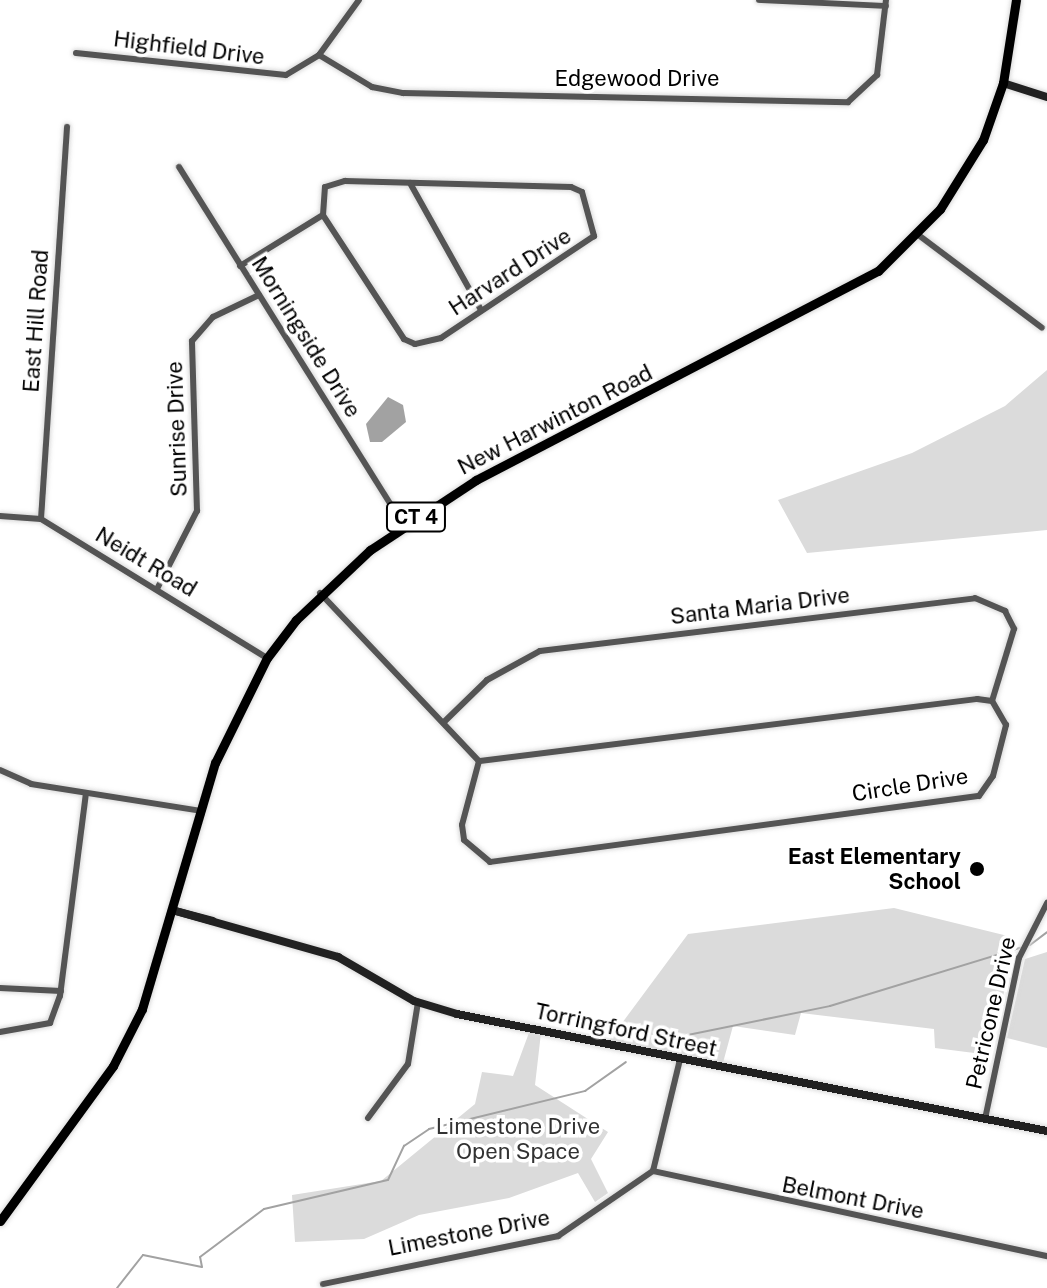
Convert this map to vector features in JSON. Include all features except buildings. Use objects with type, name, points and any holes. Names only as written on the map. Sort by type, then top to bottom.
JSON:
[{"type":"main road","name":"New Harwinton Road","points":[[0,1221],[113,1066],[142,1009],[201,811],[233,721],[267,658],[320,593],[404,526],[476,480],[838,297],[917,234],[959,181],[1003,83],[1016,0]]},
{"type":"main road","points":[[1003,83],[1047,97]]},
{"type":"main road","name":"Torringford Street","points":[[172,910],[351,962],[418,1002],[680,1059],[1047,1131]]},
{"type":"street","name":"Highfield Drive","points":[[76,53],[273,76],[302,70],[319,55],[359,0]]},
{"type":"street","points":[[759,0],[886,3]]},
{"type":"street","name":"Edgewood Drive","points":[[319,55],[372,87],[403,93],[848,102],[877,75],[886,3]]},
{"type":"street","name":"East Hill Road","points":[[41,519],[67,127]]},
{"type":"street","name":"Morningside Drive","points":[[179,167],[404,526]]},
{"type":"street","name":"Harvard Drive","points":[[345,181],[410,183],[582,192],[594,236],[427,344],[404,339],[323,215],[325,187],[345,181]]},
{"type":"street","points":[[410,183],[481,310]]},
{"type":"street","points":[[240,266],[323,215]]},
{"type":"street","points":[[917,234],[1042,328]]},
{"type":"street","name":"Sunrise Drive","points":[[157,589],[197,511],[192,341],[213,317],[259,295]]},
{"type":"street","name":"Neidt Road","points":[[0,516],[41,519],[267,658]]},
{"type":"street","points":[[320,593],[479,761],[992,701]]},
{"type":"street","name":"Santa Maria Drive","points":[[444,722],[487,680],[540,651],[975,598],[1005,611],[1014,629],[992,701]]},
{"type":"street","name":"Circle Drive","points":[[479,761],[464,840],[477,856],[506,863],[979,796],[1003,746],[1006,725],[992,701]]},
{"type":"street","points":[[0,770],[86,794],[201,811]]},
{"type":"street","points":[[0,1032],[50,1023],[61,991],[86,794]]},
{"type":"street","name":"Petricone Drive","points":[[985,1119],[1019,958],[1035,917],[1047,903]]},
{"type":"street","points":[[0,988],[61,991]]},
{"type":"street","points":[[368,1118],[408,1064],[418,1002]]},
{"type":"street","points":[[653,1171],[680,1059]]},
{"type":"street","name":"Belmont Drive","points":[[653,1171],[1047,1256]]},
{"type":"street","name":"Limestone Drive","points":[[323,1284],[558,1236],[653,1171]]},
{"type":"green space","points":[[1047,370],[1047,530],[807,553],[778,500],[912,453],[1005,406]]},
{"type":"green space","points":[[894,908],[1016,938],[990,1055],[935,1048],[934,1029],[801,1013],[795,1035],[733,1026],[721,1070],[605,1046],[688,934]]},
{"type":"green space","points":[[1047,952],[1047,1048],[1007,1038],[1025,959]]},
{"type":"green space","name":"Limestone Drive Open Space","points":[[530,1030],[541,1033],[535,1085],[608,1132],[591,1159],[608,1193],[595,1202],[578,1173],[509,1198],[419,1215],[364,1239],[295,1242],[292,1195],[381,1181],[475,1104],[482,1072],[513,1076]]},
{"type":"shaded area","points":[[388,397],[403,405],[406,422],[382,442],[370,442],[366,424]]},
{"type":"waterway","points":[[1030,945],[1047,932]]},
{"type":"waterway","points":[[663,1040],[830,1006],[1020,948]]},
{"type":"waterway","points":[[117,1288],[143,1255],[202,1267],[200,1257],[264,1209],[388,1180],[404,1146],[429,1129],[585,1091],[626,1062]]},
{"type":"place","name":"East Elementary School","points":[[977,869]]}]
